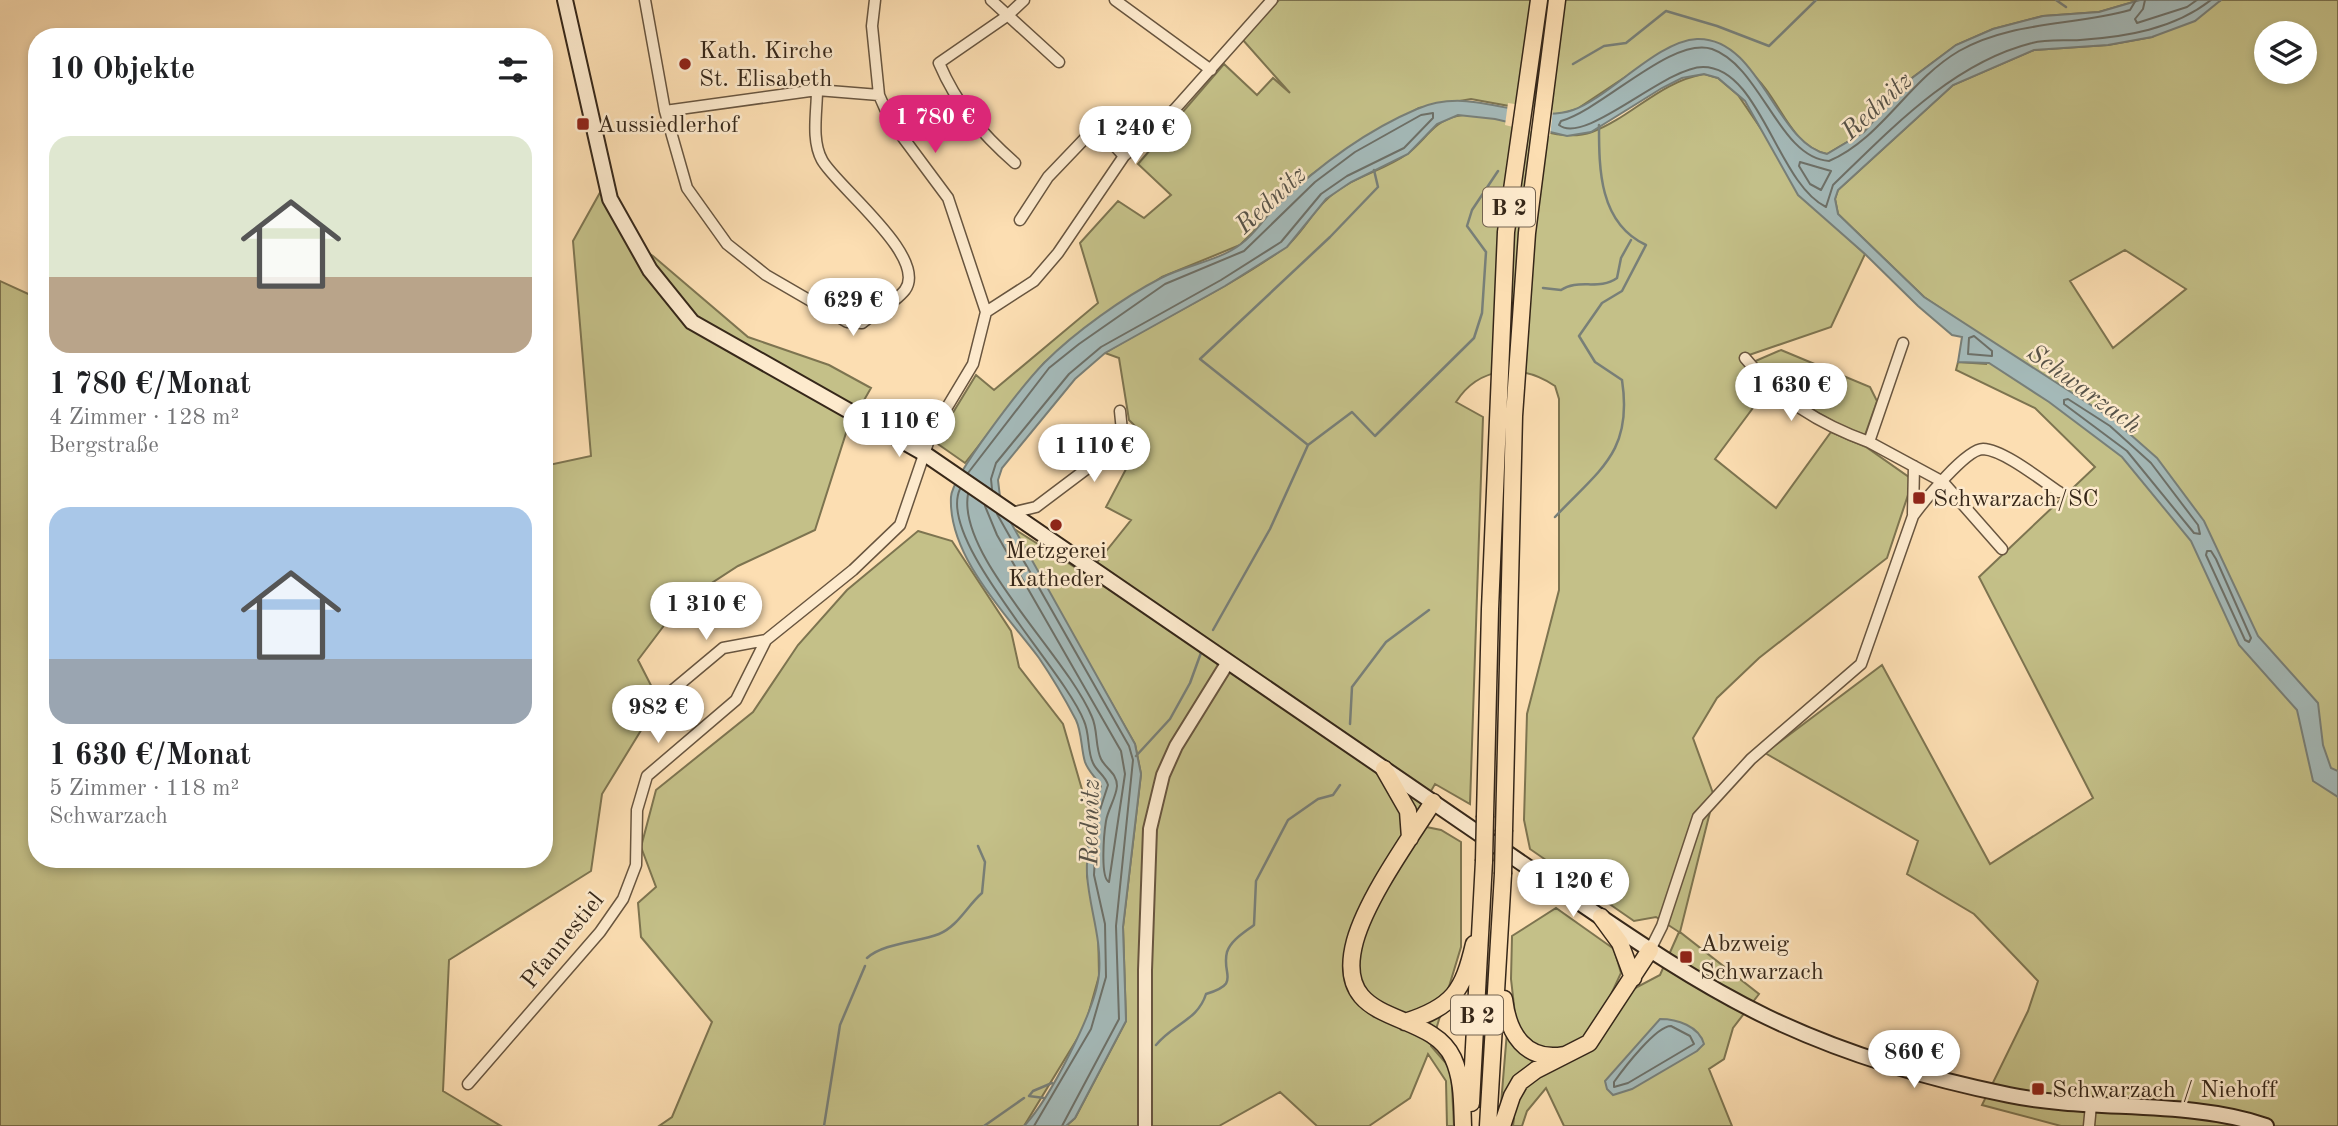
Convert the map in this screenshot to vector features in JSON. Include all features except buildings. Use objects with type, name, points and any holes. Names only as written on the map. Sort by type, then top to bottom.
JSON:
[{"type":"highway","name":"B 2","points":[[1469,1126],[1483,904],[1497,416],[1506,232],[1539,0]]},
{"type":"highway","name":"B 2","points":[[1488,1126],[1500,958],[1514,416],[1527,233],[1557,0]]},
{"type":"highway","points":[[1384,769],[1408,811],[1410,838]]},
{"type":"highway","points":[[1433,802],[1369,911],[1356,940],[1352,961],[1357,989],[1365,1001],[1389,1017],[1432,1035],[1452,1056],[1462,1085],[1463,1126]]},
{"type":"highway","points":[[1405,1022],[1432,1013],[1458,992],[1471,958],[1483,904]]},
{"type":"highway","points":[[1601,917],[1620,943],[1633,978]]},
{"type":"highway","points":[[1502,1126],[1512,1096],[1520,1082],[1535,1070],[1573,1054],[1589,1043],[1600,1031],[1650,950]]},
{"type":"highway","points":[[1500,958],[1506,1016],[1512,1034],[1523,1047],[1542,1055],[1573,1054]]},
{"type":"main road","points":[[565,0],[610,199],[650,270],[692,322],[925,454],[1650,950],[1768,1017],[1837,1047],[1898,1069],[2010,1095],[2213,1115],[2266,1126]]},
{"type":"street","points":[[645,0],[665,111],[687,188],[727,244],[789,288],[847,322],[862,323],[905,290],[909,280],[907,269],[890,237],[857,196],[837,180],[823,162],[816,138],[817,90]]},
{"type":"street","points":[[874,0],[872,26],[879,95],[890,120],[948,198],[986,312],[1034,281],[1058,253],[1124,156],[1211,70],[1272,0]]},
{"type":"street","points":[[991,0],[1059,62]]},
{"type":"street","points":[[1015,163],[986,138],[968,117],[952,94],[939,63],[1007,16],[1024,0]]},
{"type":"street","points":[[1115,0],[1211,70]]},
{"type":"street","points":[[665,111],[817,90],[879,95]]},
{"type":"street","points":[[1020,220],[1048,177],[1092,131],[1102,132],[1124,156]]},
{"type":"street","name":"Pfannestiel","points":[[468,1084],[600,932],[623,899],[636,865],[637,810],[647,776],[736,700],[766,640],[853,570],[900,525],[931,434],[973,364],[986,312]]},
{"type":"street","points":[[1868,442],[1903,343]]},
{"type":"street","points":[[1745,358],[1764,381],[1801,411],[1831,429],[1868,442],[1943,482],[2002,549]]},
{"type":"street","points":[[1007,509],[1035,507],[1113,449],[1122,431],[1120,411]]},
{"type":"street","points":[[1913,516],[1970,454],[1982,449],[1998,453],[2059,492]]},
{"type":"street","points":[[1650,950],[1662,926],[1698,817],[1751,759],[1861,664],[1913,516],[1914,466]]},
{"type":"street","points":[[668,694],[723,648],[766,640]]},
{"type":"street","points":[[1145,1126],[1145,970],[1150,829],[1163,775],[1172,755],[1228,662]]},
{"type":"street","points":[[2089,1126],[2091,1105]]},
{"type":"shaded area","points":[[1279,0],[2140,0],[2099,12],[2043,16],[1993,29],[1956,45],[1908,81],[1864,132],[1827,154],[1816,150],[1799,137],[1765,88],[1731,52],[1645,64],[1577,109],[1558,115],[1471,99],[1419,108],[1351,146],[1310,176],[1240,245],[1162,277],[1075,338],[1044,363],[965,463],[935,442],[976,375],[994,390],[1098,303],[1080,243],[1118,201],[1144,218],[1171,195],[1138,164],[1224,64],[1257,95],[1273,78],[1290,93],[1242,39]]},
{"type":"shaded area","points":[[2221,0],[2338,0],[2338,1126],[2061,1126],[1982,1105],[2028,1011],[2038,981],[1974,914],[1907,874],[1918,841],[1765,753],[1882,665],[1990,864],[2093,798],[1979,577],[2095,467],[2035,408],[1956,370],[1958,362],[1986,364],[1985,338],[1924,297],[1838,214],[1835,199],[1838,190],[1953,85],[2034,50],[2108,45],[2152,37]],"holes":[[[2125,250],[2186,289],[2113,348],[2070,281]]]},
{"type":"shaded area","points":[[1704,74],[1718,78],[1738,95],[1815,208],[1865,254],[1831,327],[1746,356],[1770,385],[1715,459],[1776,508],[1831,432],[1866,447],[1913,480],[1887,558],[1759,658],[1717,698],[1693,738],[1714,796],[1680,932],[1759,994],[1733,1028],[1724,1059],[1709,1069],[1732,1126],[1564,1126],[1546,1088],[1527,1111],[1522,1126],[1513,1126],[1514,1118],[1501,1104],[1507,1032],[1516,1023],[1511,979],[1512,936],[1556,908],[1614,949],[1621,973],[1607,1003],[1660,975],[1679,932],[1656,917],[1634,921],[1530,849],[1524,820],[1527,714],[1559,590],[1559,399],[1555,386],[1515,371],[1488,375],[1476,381],[1456,402],[1483,417],[1470,804],[1435,784],[1412,824],[1441,830],[1461,842],[1461,947],[1431,1046],[1451,1069],[1454,1126],[1447,1126],[1446,1081],[1428,1054],[1410,1098],[1369,1126],[1317,1126],[1280,1092],[1219,1126],[1066,1126],[1075,1118],[1126,1021],[1123,927],[1141,774],[1135,744],[1011,527],[1087,575],[1131,520],[1106,507],[1144,435],[1129,420],[1119,358],[1105,353],[1240,277],[1283,249],[1334,193],[1407,154],[1442,122],[1457,116],[1473,115],[1559,135],[1576,135],[1606,126],[1673,84]]},
{"type":"shaded area","points":[[602,189],[627,239],[653,256],[748,337],[829,365],[871,388],[847,430],[815,530],[738,566],[681,603],[638,660],[659,701],[602,794],[591,871],[449,960],[443,1091],[501,1126],[0,1126],[0,281],[28,294],[28,868],[553,868],[553,464],[591,456],[573,241]]},
{"type":"shaded area","points":[[1781,350],[1870,387],[1877,401],[1865,435],[1819,413],[1792,395],[1753,362]]},
{"type":"shaded area","points":[[918,531],[952,541],[1011,631],[1019,667],[1063,724],[1090,817],[1087,876],[1098,924],[1099,976],[1085,1026],[1024,1126],[659,1126],[672,1117],[712,1022],[641,937],[638,903],[656,887],[641,847],[656,790],[753,712],[798,645],[847,590]]},
{"type":"water","points":[[2140,0],[2221,0],[2195,21],[2152,37],[2108,45],[2034,50],[1953,85],[1838,190],[1835,199],[1838,214],[1924,297],[2114,420],[2157,458],[2204,521],[2258,636],[2318,703],[2323,745],[2331,768],[2338,771],[2338,797],[2313,781],[2297,710],[2239,645],[2191,541],[2122,457],[2049,402],[1989,363],[1958,362],[1962,337],[1952,335],[1918,306],[1865,254],[1798,195],[1745,101],[1718,78],[1704,74],[1682,78],[1591,132],[1567,136],[1495,119],[1458,115],[1437,124],[1408,154],[1351,182],[1326,199],[1287,247],[1225,286],[1105,353],[1075,379],[1002,468],[998,480],[1001,505],[1135,744],[1141,774],[1123,927],[1126,1021],[1075,1118],[1066,1126],[1024,1126],[1046,1096],[1070,1054],[1096,990],[1099,948],[1088,887],[1087,851],[1094,807],[1101,786],[1086,765],[1078,725],[1058,688],[1039,658],[981,583],[969,562],[959,541],[951,497],[963,469],[976,450],[1007,407],[1045,362],[1085,327],[1131,295],[1161,278],[1223,255],[1241,244],[1255,232],[1275,207],[1307,178],[1360,139],[1417,109],[1459,101],[1537,113],[1555,114],[1573,110],[1602,94],[1666,49],[1697,39],[1719,43],[1737,55],[1794,132],[1809,146],[1827,154],[1864,132],[1908,81],[1956,45],[1993,29],[2043,16],[2099,12]]},
{"type":"water","points":[[1660,1019],[1673,1020],[1692,1028],[1704,1044],[1697,1051],[1632,1089],[1613,1095],[1607,1089],[1605,1081]]},
{"type":"pier","points":[[1508,103],[1553,110],[1550,136],[1505,125]]},
{"type":"waterway","points":[[1573,64],[1604,46],[1626,43],[1666,11],[1717,26],[1769,46],[1816,0]]},
{"type":"waterway","points":[[2056,0],[2066,7]]},
{"type":"waterway","points":[[1555,517],[1599,472],[1618,442],[1624,405],[1622,380],[1595,362],[1579,336],[1602,303],[1622,291],[1646,245],[1630,235],[1610,209],[1601,177],[1599,125]]},
{"type":"waterway","points":[[1308,445],[1200,359],[1330,237],[1378,187],[1374,170]]},
{"type":"waterway","points":[[1213,630],[1270,529],[1308,445],[1352,412],[1375,436],[1474,338],[1482,313],[1486,252],[1467,226],[1472,210],[1498,171]]},
{"type":"waterway","points":[[1543,288],[1561,290],[1574,285],[1610,282],[1617,278],[1621,258],[1631,240]]},
{"type":"waterway","points":[[1350,724],[1352,687],[1386,642],[1429,610]]},
{"type":"waterway","points":[[1136,756],[1170,719],[1190,683],[1202,650]]},
{"type":"waterway","points":[[1156,1045],[1197,1010],[1206,994],[1227,982],[1227,952],[1235,940],[1254,925],[1256,881],[1288,820],[1318,799],[1333,795],[1340,785]]},
{"type":"waterway","points":[[867,958],[882,949],[939,934],[957,921],[982,893],[985,862],[978,846]]},
{"type":"waterway","points":[[824,1126],[840,1025],[865,966]]},
{"type":"waterway","points":[[1029,1096],[1033,1091],[1052,1083]]},
{"type":"waterway","points":[[1029,1096],[1044,1098]]},
{"type":"waterway","points":[[984,1126],[1024,1098]]},
{"type":"place","name":"Kath. Kirche St. Elisabeth","points":[[685,64]]},
{"type":"place","name":"Aussiedlerhof","points":[[583,124]]},
{"type":"place","name":"Schwarzach/SC","points":[[1919,498]]},
{"type":"place","name":"Metzgerei Katheder","points":[[1056,525]]},
{"type":"place","name":"Abzweig Schwarzach","points":[[1686,957]]},
{"type":"place","name":"Schwarzach / Niehoff","points":[[2038,1089]]},
{"type":"water label","name":"Rednitz","points":[[1876,105]]},
{"type":"water label","name":"Rednitz","points":[[1270,199]]},
{"type":"water label","name":"Schwarzach","points":[[2085,388]]},
{"type":"water label","name":"Rednitz","points":[[1089,822]]}]
